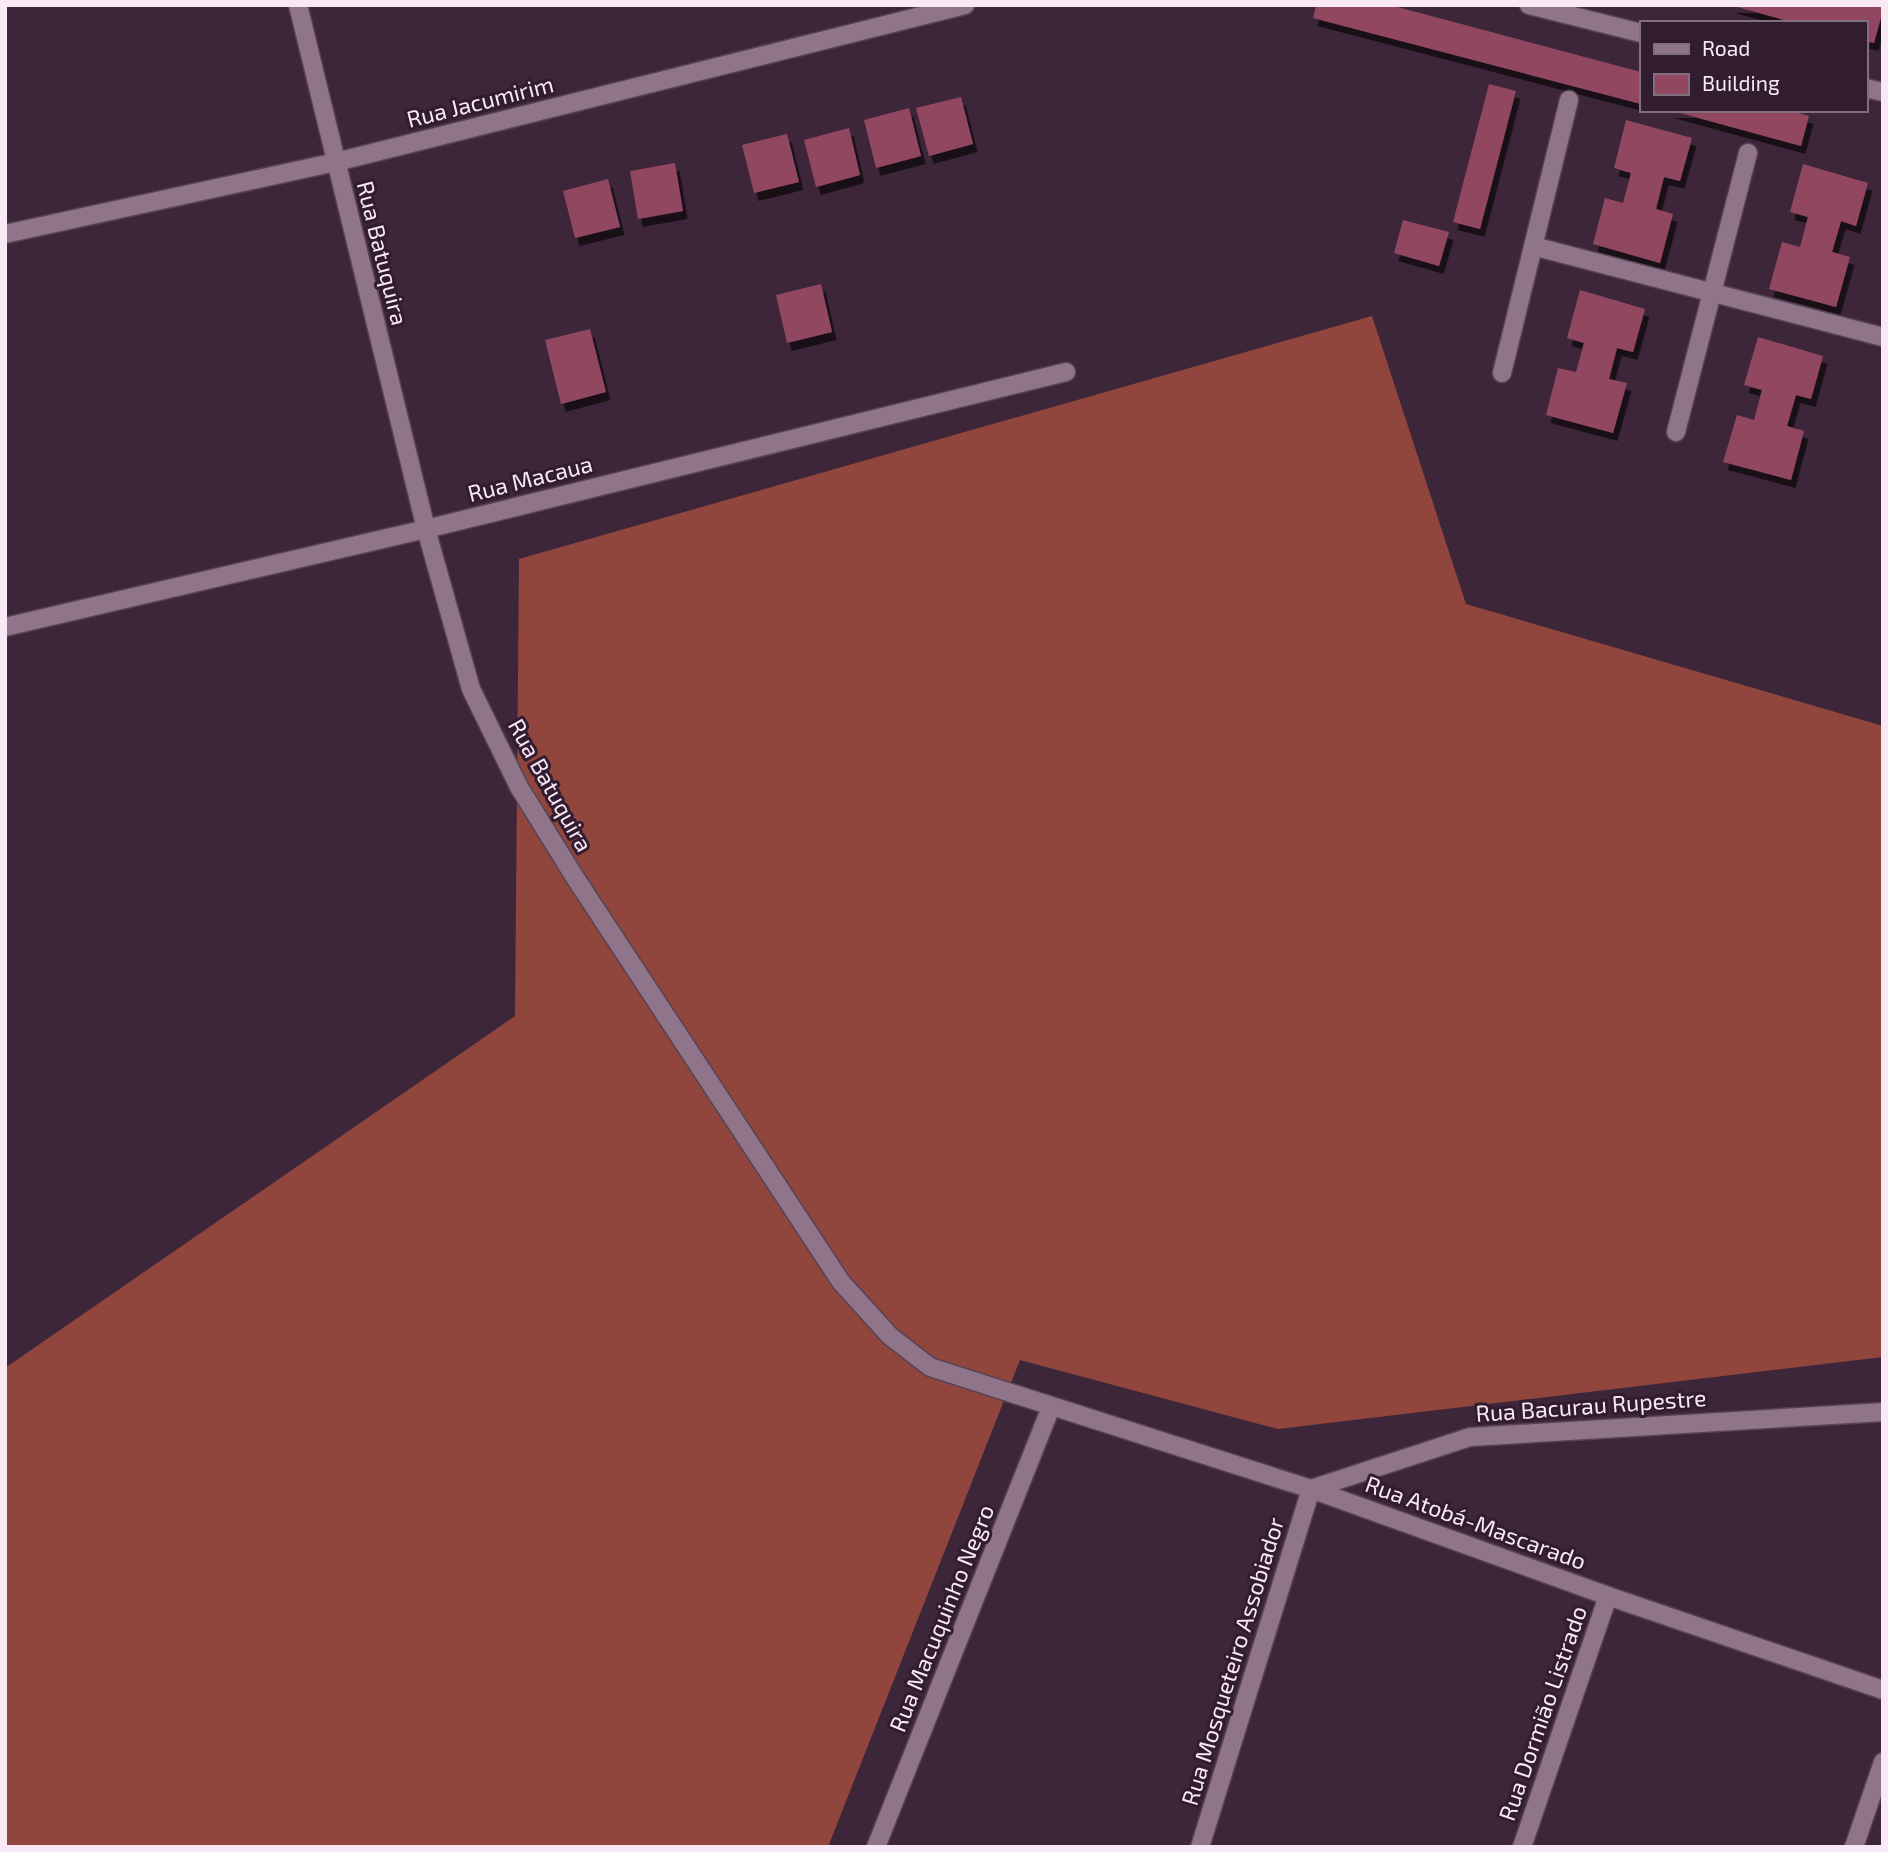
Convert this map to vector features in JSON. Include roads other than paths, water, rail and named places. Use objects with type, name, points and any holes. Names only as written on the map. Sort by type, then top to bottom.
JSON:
[{"type":"street","name":"Rua Batuquira","points":[[298,5],[426,529],[471,689],[519,787],[574,876],[841,1282],[890,1336],[930,1367],[1051,1407]]},
{"type":"street","name":"Rua Jacumirim","points":[[5,234],[336,162],[965,5]]},
{"type":"street","points":[[1530,5],[1640,33]]},
{"type":"street","points":[[1503,373],[1569,100]]},
{"type":"street","points":[[1676,432],[1748,153]]},
{"type":"street","points":[[1534,246],[1883,338]]},
{"type":"street","name":"Rua Macaua","points":[[5,627],[426,529],[1066,372]]},
{"type":"street","name":"Rua Atobá-Mascarado","points":[[1051,1407],[1311,1489],[1608,1596],[1883,1690]]},
{"type":"street","name":"Rua Macuquinho Negro","points":[[876,1847],[1051,1407]]},
{"type":"street","name":"Rua Bacurau Rupestre","points":[[1311,1489],[1469,1437],[1883,1412]]},
{"type":"street","name":"Rua Mosqueteiro Assobiador","points":[[1199,1847],[1311,1489]]},
{"type":"street","name":"Rua Dormião Listrado","points":[[1522,1847],[1608,1596]]},
{"type":"street","points":[[1854,1847],[1883,1762]]}]
